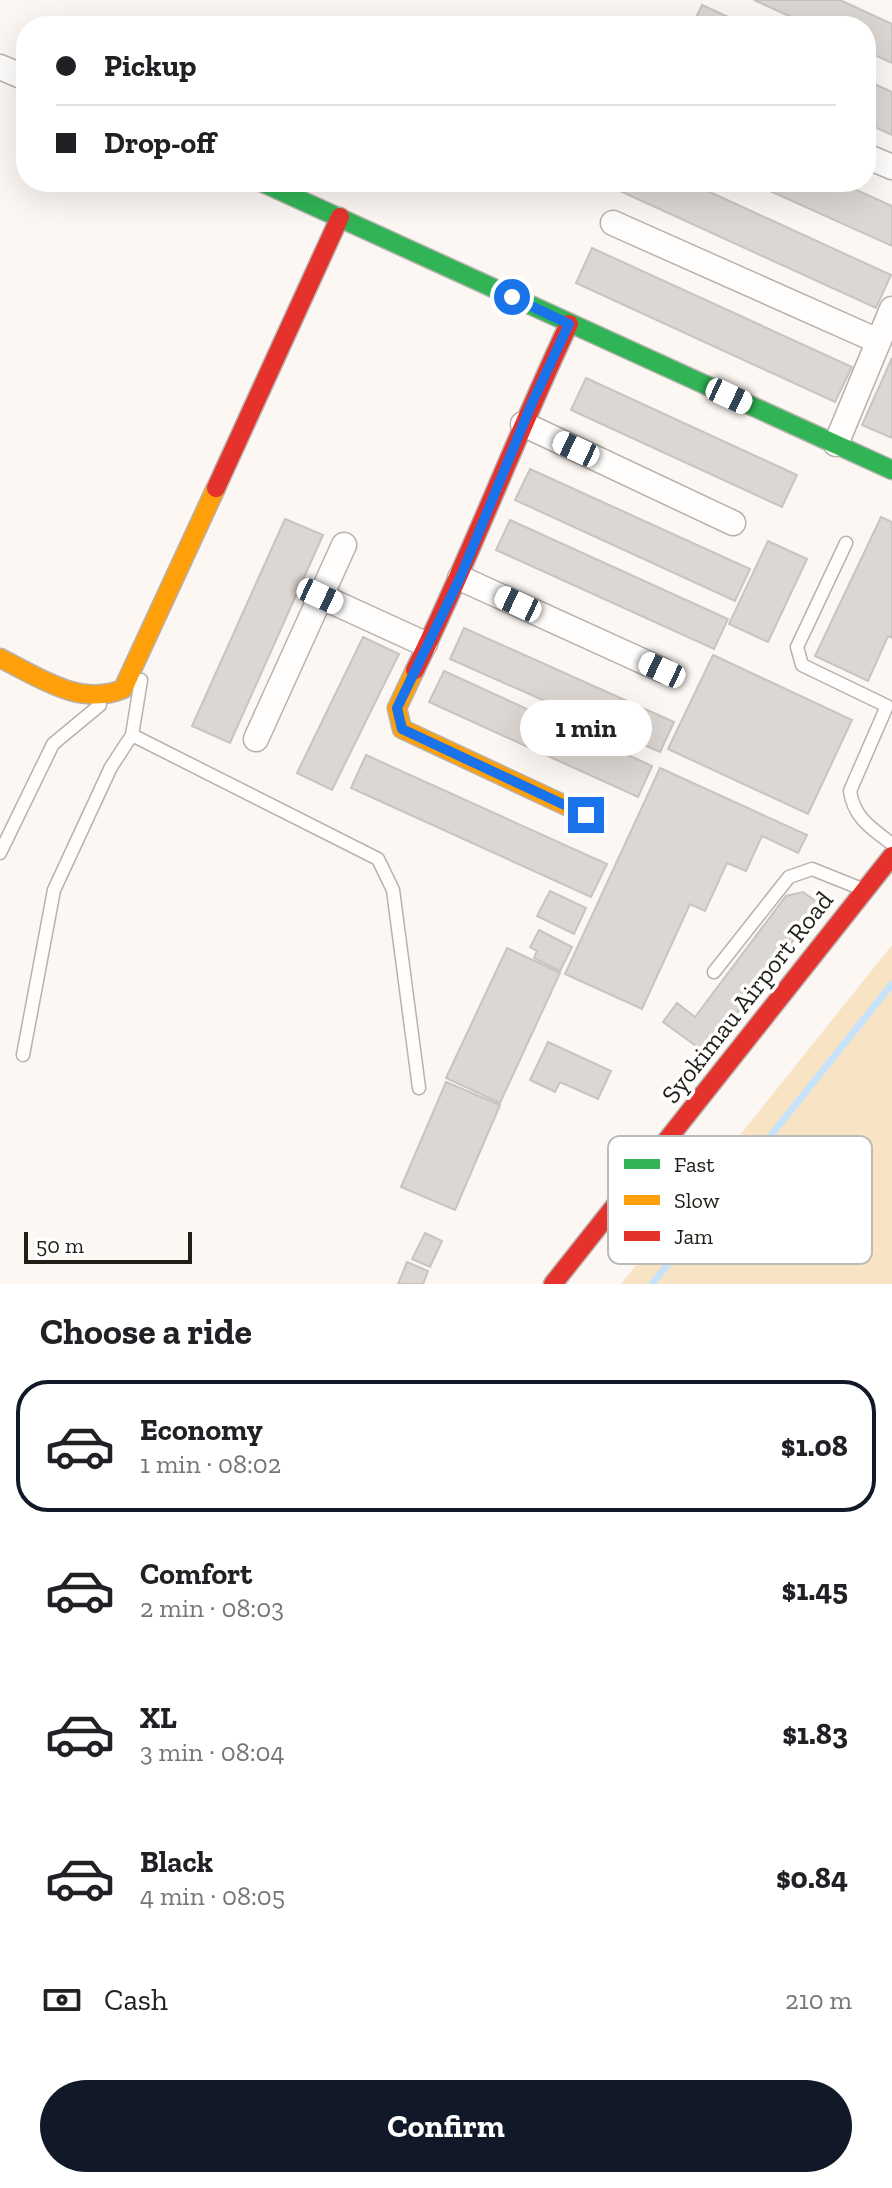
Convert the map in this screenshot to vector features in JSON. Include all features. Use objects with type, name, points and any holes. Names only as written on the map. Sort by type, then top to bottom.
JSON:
[{"type":"street","points":[[284,192],[892,470]]},
{"type":"street","points":[[0,658],[89,696],[112,696],[123,689],[340,217]]},
{"type":"street","points":[[613,223],[878,341]]},
{"type":"street","points":[[836,444],[892,309]]},
{"type":"street","points":[[569,324],[523,424],[460,578],[425,644],[397,708],[402,729],[586,815]]},
{"type":"street","points":[[523,424],[733,523]]},
{"type":"street","points":[[256,739],[344,545]]},
{"type":"street","points":[[460,578],[662,670]]},
{"type":"street","points":[[320,596],[425,644]]},
{"type":"street","name":"Syokimau Airport Road","points":[[670,1136],[892,856]]},
{"type":"street","name":"Syokimau Airport Road","points":[[553,1284],[608,1215]]},
{"type":"lane","points":[[846,543],[797,647],[797,656],[802,665],[889,700],[850,791],[852,805],[862,821],[892,844]]},
{"type":"lane","points":[[23,1055],[54,890],[111,767],[132,735],[141,689],[142,651]]},
{"type":"lane","points":[[0,853],[53,744],[112,696]]},
{"type":"lane","points":[[132,735],[378,859],[393,890],[419,1088]]},
{"type":"lane","points":[[714,972],[789,877],[812,869],[865,890]]},
{"type":"shaded area","points":[[892,945],[892,1284],[621,1284],[637,1264],[872,1264],[872,1136],[739,1136]]},
{"type":"building","points":[[754,0],[840,0],[875,16],[789,16]]},
{"type":"building","points":[[702,5],[726,16],[697,16]]},
{"type":"building","points":[[876,17],[892,24],[892,63],[876,56]]},
{"type":"building","points":[[876,85],[892,92],[892,135],[876,128]]},
{"type":"building","points":[[622,192],[710,192],[891,275],[876,308]]},
{"type":"building","points":[[772,192],[861,192],[892,206],[892,246]]},
{"type":"building","points":[[592,248],[852,367],[835,402],[576,283]]},
{"type":"building","points":[[892,358],[892,438],[862,425]]},
{"type":"building","points":[[586,378],[797,475],[782,507],[571,410]]},
{"type":"building","points":[[530,469],[750,569],[735,601],[515,500]]},
{"type":"building","points":[[881,517],[892,522],[892,638],[888,636],[868,681],[815,656]]},
{"type":"building","points":[[285,519],[323,535],[230,743],[192,726]]},
{"type":"building","points":[[510,520],[728,619],[714,649],[496,550]]},
{"type":"building","points":[[768,541],[807,559],[768,642],[729,624]]},
{"type":"building","points":[[464,628],[674,722],[660,752],[450,659]]},
{"type":"building","points":[[363,637],[399,654],[332,790],[297,773]]},
{"type":"building","points":[[713,655],[852,720],[808,814],[668,749]]},
{"type":"building","points":[[444,671],[652,766],[638,797],[429,702]]},
{"type":"building","points":[[366,755],[607,864],[591,897],[351,788]]},
{"type":"building","points":[[660,768],[807,835],[798,853],[762,836],[746,871],[727,863],[705,911],[690,904],[642,1009],[565,974]]},
{"type":"building","points":[[550,891],[586,908],[574,934],[537,916]]},
{"type":"building","points":[[803,892],[821,905],[706,1053],[663,1022],[677,1003],[695,1017],[786,896]]},
{"type":"building","points":[[539,930],[572,947],[560,971],[534,958],[537,951],[530,947]]},
{"type":"building","points":[[507,948],[560,973],[500,1103],[446,1078]]},
{"type":"building","points":[[548,1042],[611,1071],[598,1099],[560,1082],[555,1092],[530,1080]]},
{"type":"building","points":[[446,1082],[500,1105],[455,1210],[401,1187]]},
{"type":"building","points":[[425,1233],[442,1241],[430,1267],[412,1259]]},
{"type":"building","points":[[407,1262],[428,1271],[423,1284],[398,1284]]},
{"type":"waterway","points":[[770,1136],[892,984]]},
{"type":"waterway","points":[[652,1284],[668,1264]]},
{"type":"traffic: fast","points":[[283,192],[892,470]]},
{"type":"traffic: slow","points":[[0,658],[44,681],[75,692],[107,694],[123,689],[216,488]]},
{"type":"traffic: slow","points":[[415,670],[397,708],[402,729],[586,815]]},
{"type":"traffic: jam","points":[[216,488],[340,217]]},
{"type":"traffic: jam","points":[[415,670],[569,324]]},
{"type":"traffic: jam","points":[[670,1136],[892,856]]},
{"type":"traffic: jam","points":[[553,1284],[608,1215]]},
{"type":"route","points":[[512,297],[569,324],[532,403],[460,578],[425,644],[397,708],[397,720],[402,729],[586,815]]}]
